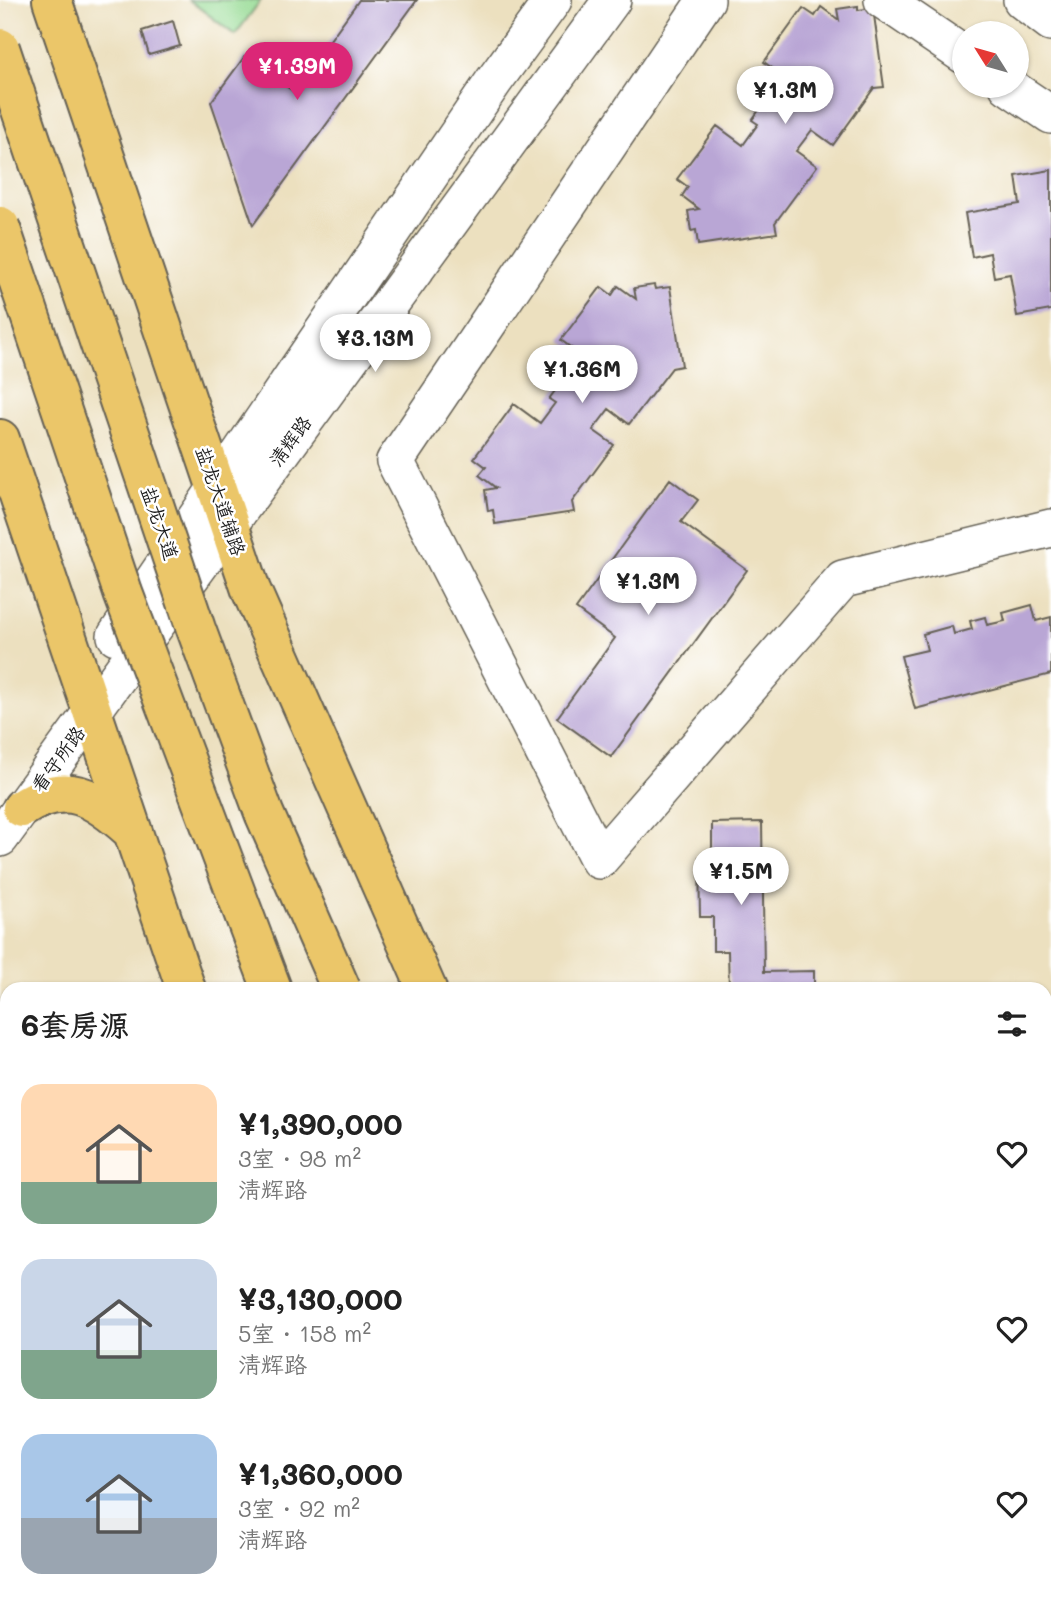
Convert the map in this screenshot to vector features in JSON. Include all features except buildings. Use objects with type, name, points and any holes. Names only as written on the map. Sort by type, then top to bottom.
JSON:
[{"type":"main road","name":"盐龙大道辅路","points":[[52,0],[251,590],[424,982]]},
{"type":"main road","name":"盐龙大道","points":[[0,48],[196,629],[264,813],[338,982]]},
{"type":"main road","points":[[0,226],[123,593],[269,982]]},
{"type":"main road","points":[[0,439],[184,982]]},
{"type":"main road","points":[[11,805],[60,792],[84,796],[106,808],[130,829]]},
{"type":"street","name":"清辉路","points":[[87,699],[217,488],[494,81],[553,0]]},
{"type":"street","name":"清辉路","points":[[87,699],[229,525],[612,0]]},
{"type":"street","points":[[706,0],[395,461],[599,860],[843,579],[1051,528]]},
{"type":"street","points":[[883,0],[952,47]]},
{"type":"street","points":[[1022,0],[1051,22]]},
{"type":"street","points":[[1026,98],[1051,115]]},
{"type":"street","name":"看守所路","points":[[0,838],[11,805],[87,699]]},
{"type":"green space","points":[[189,0],[261,0],[235,35]]}]
